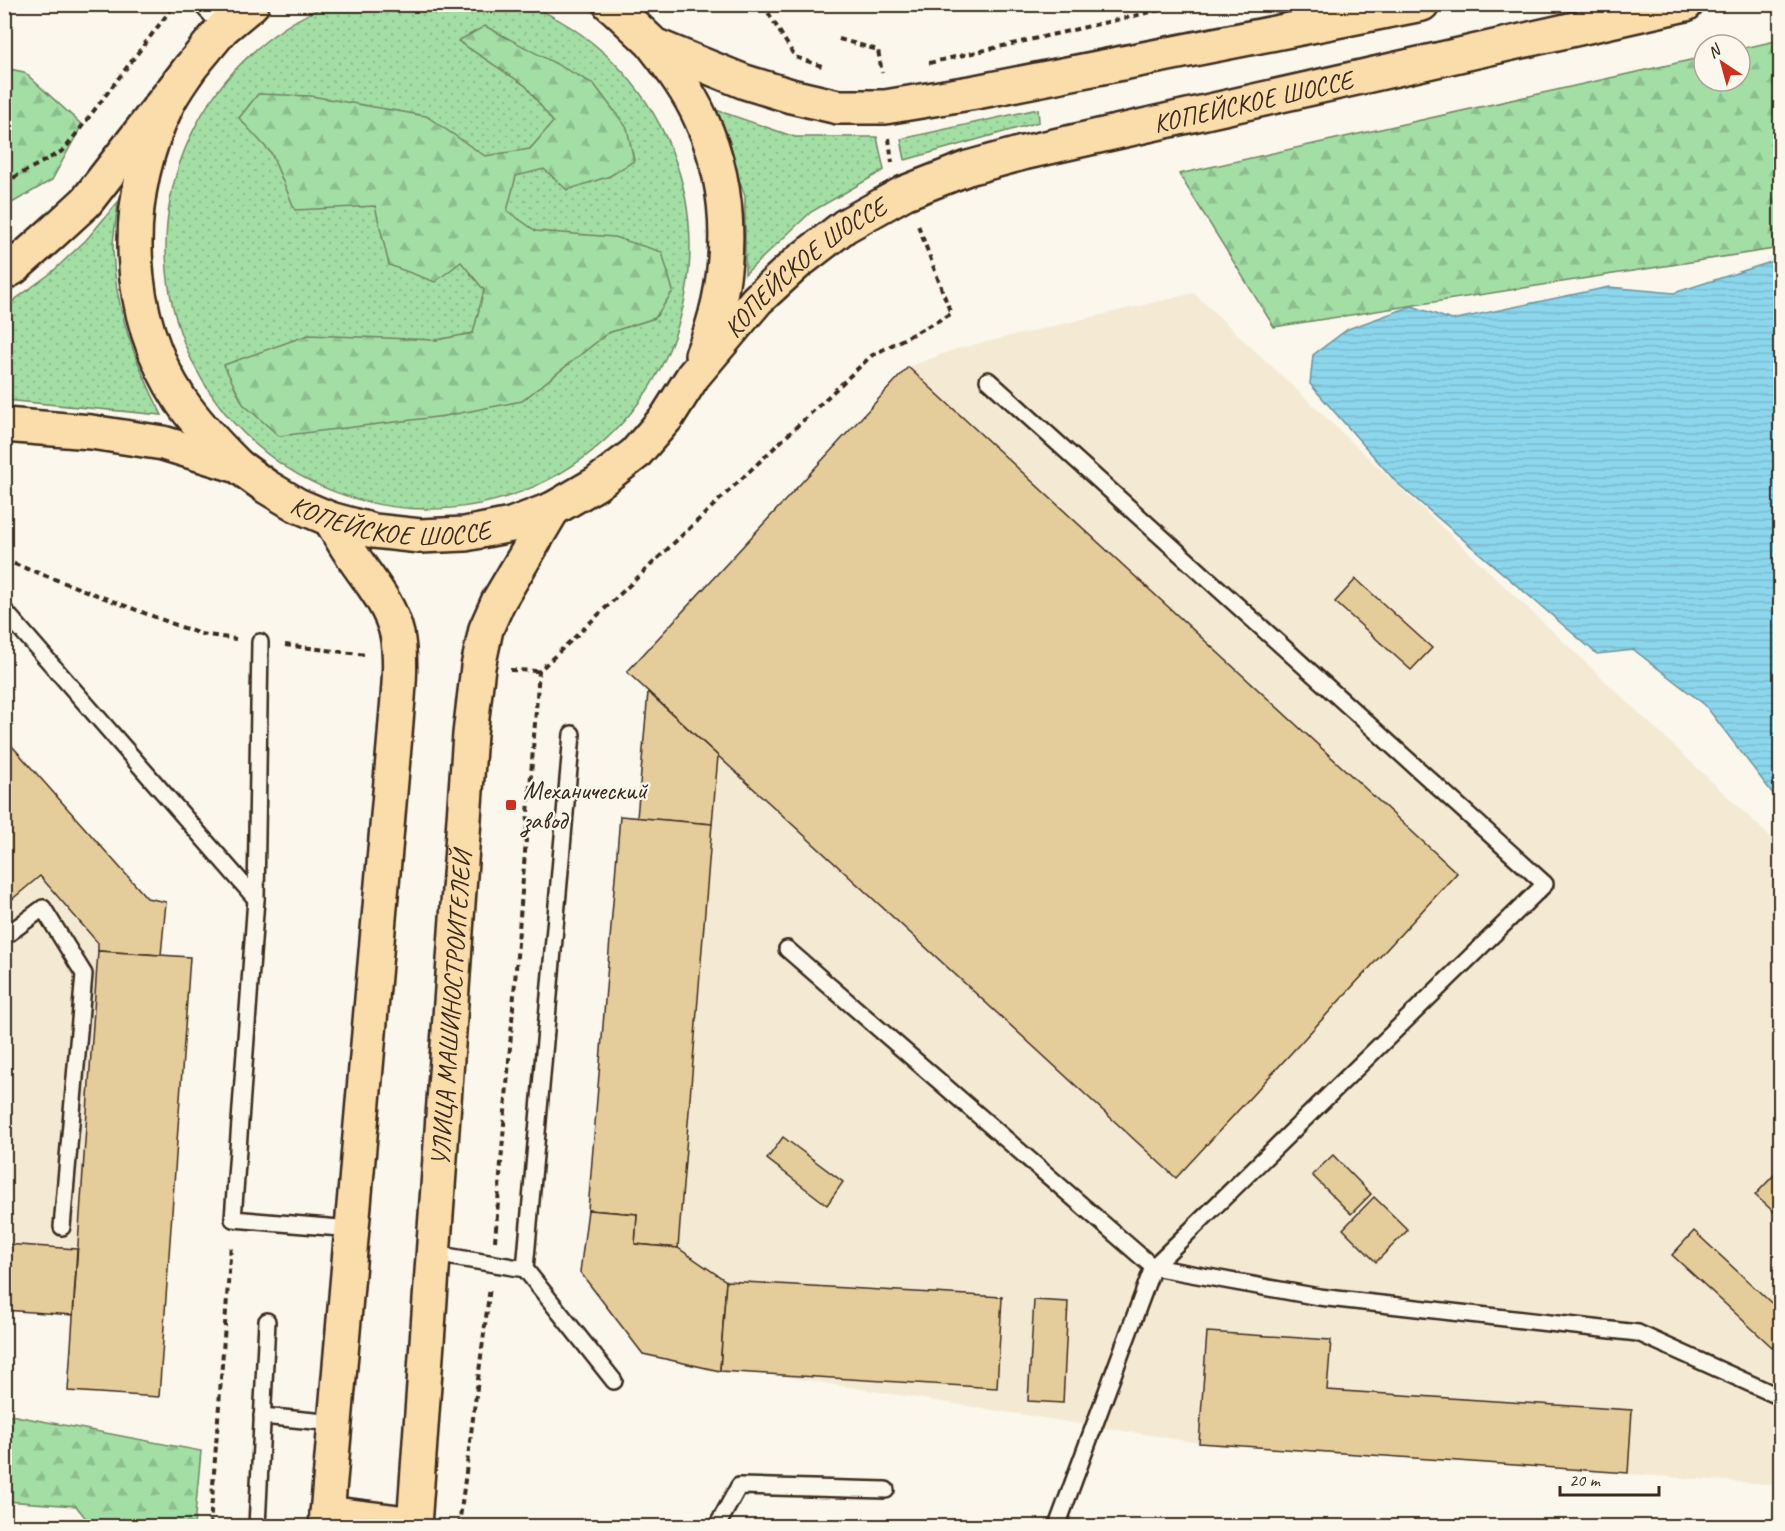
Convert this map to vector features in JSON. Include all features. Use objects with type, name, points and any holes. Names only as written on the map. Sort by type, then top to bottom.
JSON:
[{"type":"main road","points":[[4,273],[21,261],[86,202],[190,68],[224,28],[252,4]]},
{"type":"main road","points":[[609,4],[654,45],[680,81],[701,119],[716,161],[724,205],[726,248],[722,292],[711,335],[693,376]]},
{"type":"main road","points":[[654,45],[745,82],[791,96],[837,108],[885,107],[987,90],[1422,4]]},
{"type":"main road","name":"КОПЕЙСКОЕ ШОССЕ","points":[[4,425],[91,432],[163,443],[238,466],[297,505],[330,519],[374,531],[420,536],[465,534],[511,525],[554,509],[596,484],[635,454],[667,417],[693,376],[757,300],[797,262],[845,226],[904,193],[968,168],[1023,153],[1686,4]]},
{"type":"main road","points":[[190,68],[167,105],[150,146],[139,189],[134,232],[136,276],[152,340],[180,400],[207,435],[238,466]]},
{"type":"main road","name":"УЛИЦА МАШИНОСТРОИТЕЛЕЙ","points":[[417,1526],[470,734],[478,667],[486,629],[498,602],[554,509]]},
{"type":"main road","points":[[330,519],[388,610],[396,633],[399,658],[395,735],[326,1520],[417,1526]]},
{"type":"lane","points":[[201,4],[224,28]]},
{"type":"lane","points":[[988,380],[1545,884],[1153,1267],[1057,1527]]},
{"type":"lane","points":[[4,610],[256,899]]},
{"type":"lane","points":[[260,642],[256,899],[233,1219],[352,1229]]},
{"type":"lane","points":[[525,1269],[572,734]]},
{"type":"lane","points":[[4,937],[43,908],[84,974],[62,1227]]},
{"type":"lane","points":[[787,949],[1153,1267],[1319,1297],[1638,1333],[1780,1397]]},
{"type":"lane","points":[[434,1254],[525,1269],[614,1381]]},
{"type":"lane","points":[[257,1527],[267,1321]]},
{"type":"lane","points":[[262,1416],[335,1424]]},
{"type":"lane","points":[[717,1527],[739,1486],[886,1490]]},
{"type":"path","points":[[4,183],[64,150],[175,4]]},
{"type":"path","points":[[763,4],[795,57],[832,69]]},
{"type":"path","points":[[929,63],[1186,4]]},
{"type":"path","points":[[839,39],[878,50],[882,74]]},
{"type":"path","points":[[872,74],[894,71]]},
{"type":"path","points":[[888,137],[893,166]]},
{"type":"path","points":[[459,1527],[493,1263],[539,671],[871,356],[951,314],[918,225]]},
{"type":"path","points":[[4,560],[200,634],[370,655]]},
{"type":"path","points":[[500,669],[539,671]]},
{"type":"path","points":[[210,1527],[233,1219]]},
{"type":"shaded area","points":[[1194,293],[1780,846],[1780,1485],[1199,1443],[643,1354],[580,1272],[588,1210],[620,816],[637,818],[648,692],[627,672],[908,367],[956,349]]},
{"type":"shaded area","points":[[4,737],[146,898],[166,902],[161,954],[190,957],[159,1397],[68,1391],[72,1315],[5,1310]]},
{"type":"green space","points":[[428,-15],[479,-10],[528,5],[573,30],[613,62],[645,102],[670,147],[685,196],[690,247],[685,298],[670,347],[645,392],[613,432],[573,464],[528,489],[479,504],[428,509],[377,504],[328,489],[283,464],[243,432],[211,392],[186,347],[171,298],[166,247],[171,196],[186,147],[211,102],[243,62],[283,30],[328,5],[377,-10]]},
{"type":"green space","points":[[485,26],[594,84],[627,128],[634,161],[610,176],[567,190],[544,169],[516,176],[507,211],[536,231],[614,237],[662,252],[673,291],[655,318],[608,333],[522,401],[445,416],[279,436],[243,404],[224,365],[308,335],[436,340],[473,333],[484,290],[461,262],[435,282],[389,265],[375,206],[295,210],[271,153],[239,118],[258,94],[311,96],[426,116],[485,156],[530,149],[553,122],[526,86],[458,41]]},
{"type":"green space","points":[[1780,40],[1780,248],[1274,327],[1179,174],[1692,60],[1692,93],[1752,93],[1752,46]]},
{"type":"green space","points":[[5,68],[24,72],[82,125],[52,180],[5,207]]},
{"type":"green space","points":[[713,109],[795,137],[877,137],[884,170],[811,212],[745,274],[745,196]]},
{"type":"green space","points":[[1038,109],[1039,122],[905,160],[901,139]]},
{"type":"green space","points":[[118,202],[113,248],[117,292],[135,354],[162,415],[5,400],[5,307],[51,273],[86,240]]},
{"type":"green space","points":[[5,1414],[201,1451],[194,1526],[92,1526],[76,1506],[5,1501]]},
{"type":"water","points":[[1780,259],[1780,803],[1705,705],[1634,650],[1597,654],[1396,482],[1310,384],[1313,355],[1348,329],[1412,306],[1452,320],[1609,287],[1674,293]]},
{"type":"building","points":[[908,367],[1457,873],[1176,1178],[627,672]]},
{"type":"building","points":[[1356,579],[1432,648],[1411,670],[1335,602]]},
{"type":"building","points":[[648,692],[718,756],[712,824],[637,818]]},
{"type":"building","points":[[4,737],[147,898],[166,902],[161,955],[98,951],[98,943],[40,876],[4,906]]},
{"type":"building","points":[[620,816],[712,824],[678,1248],[635,1244],[637,1214],[588,1210]]},
{"type":"building","points":[[98,951],[190,957],[159,1397],[68,1391]]},
{"type":"building","points":[[783,1137],[843,1182],[827,1205],[767,1159]]},
{"type":"building","points":[[1333,1155],[1371,1194],[1351,1214],[1312,1175]]},
{"type":"building","points":[[1776,1173],[1780,1178],[1780,1207],[1775,1213],[1755,1195]]},
{"type":"building","points":[[1374,1197],[1408,1230],[1376,1262],[1343,1229]]},
{"type":"building","points":[[588,1210],[637,1214],[635,1244],[678,1248],[726,1281],[720,1371],[643,1354],[580,1272]]},
{"type":"building","points":[[1694,1231],[1780,1311],[1780,1337],[1772,1347],[1672,1255]]},
{"type":"building","points":[[4,1244],[77,1249],[73,1315],[4,1310]]},
{"type":"building","points":[[726,1281],[1002,1297],[997,1388],[720,1371]]},
{"type":"building","points":[[1034,1300],[1068,1302],[1063,1403],[1028,1401]]},
{"type":"building","points":[[1207,1332],[1331,1340],[1327,1390],[1632,1410],[1628,1473],[1199,1443]]},
{"type":"place","name":"Механический завод","points":[[511,805]]}]
